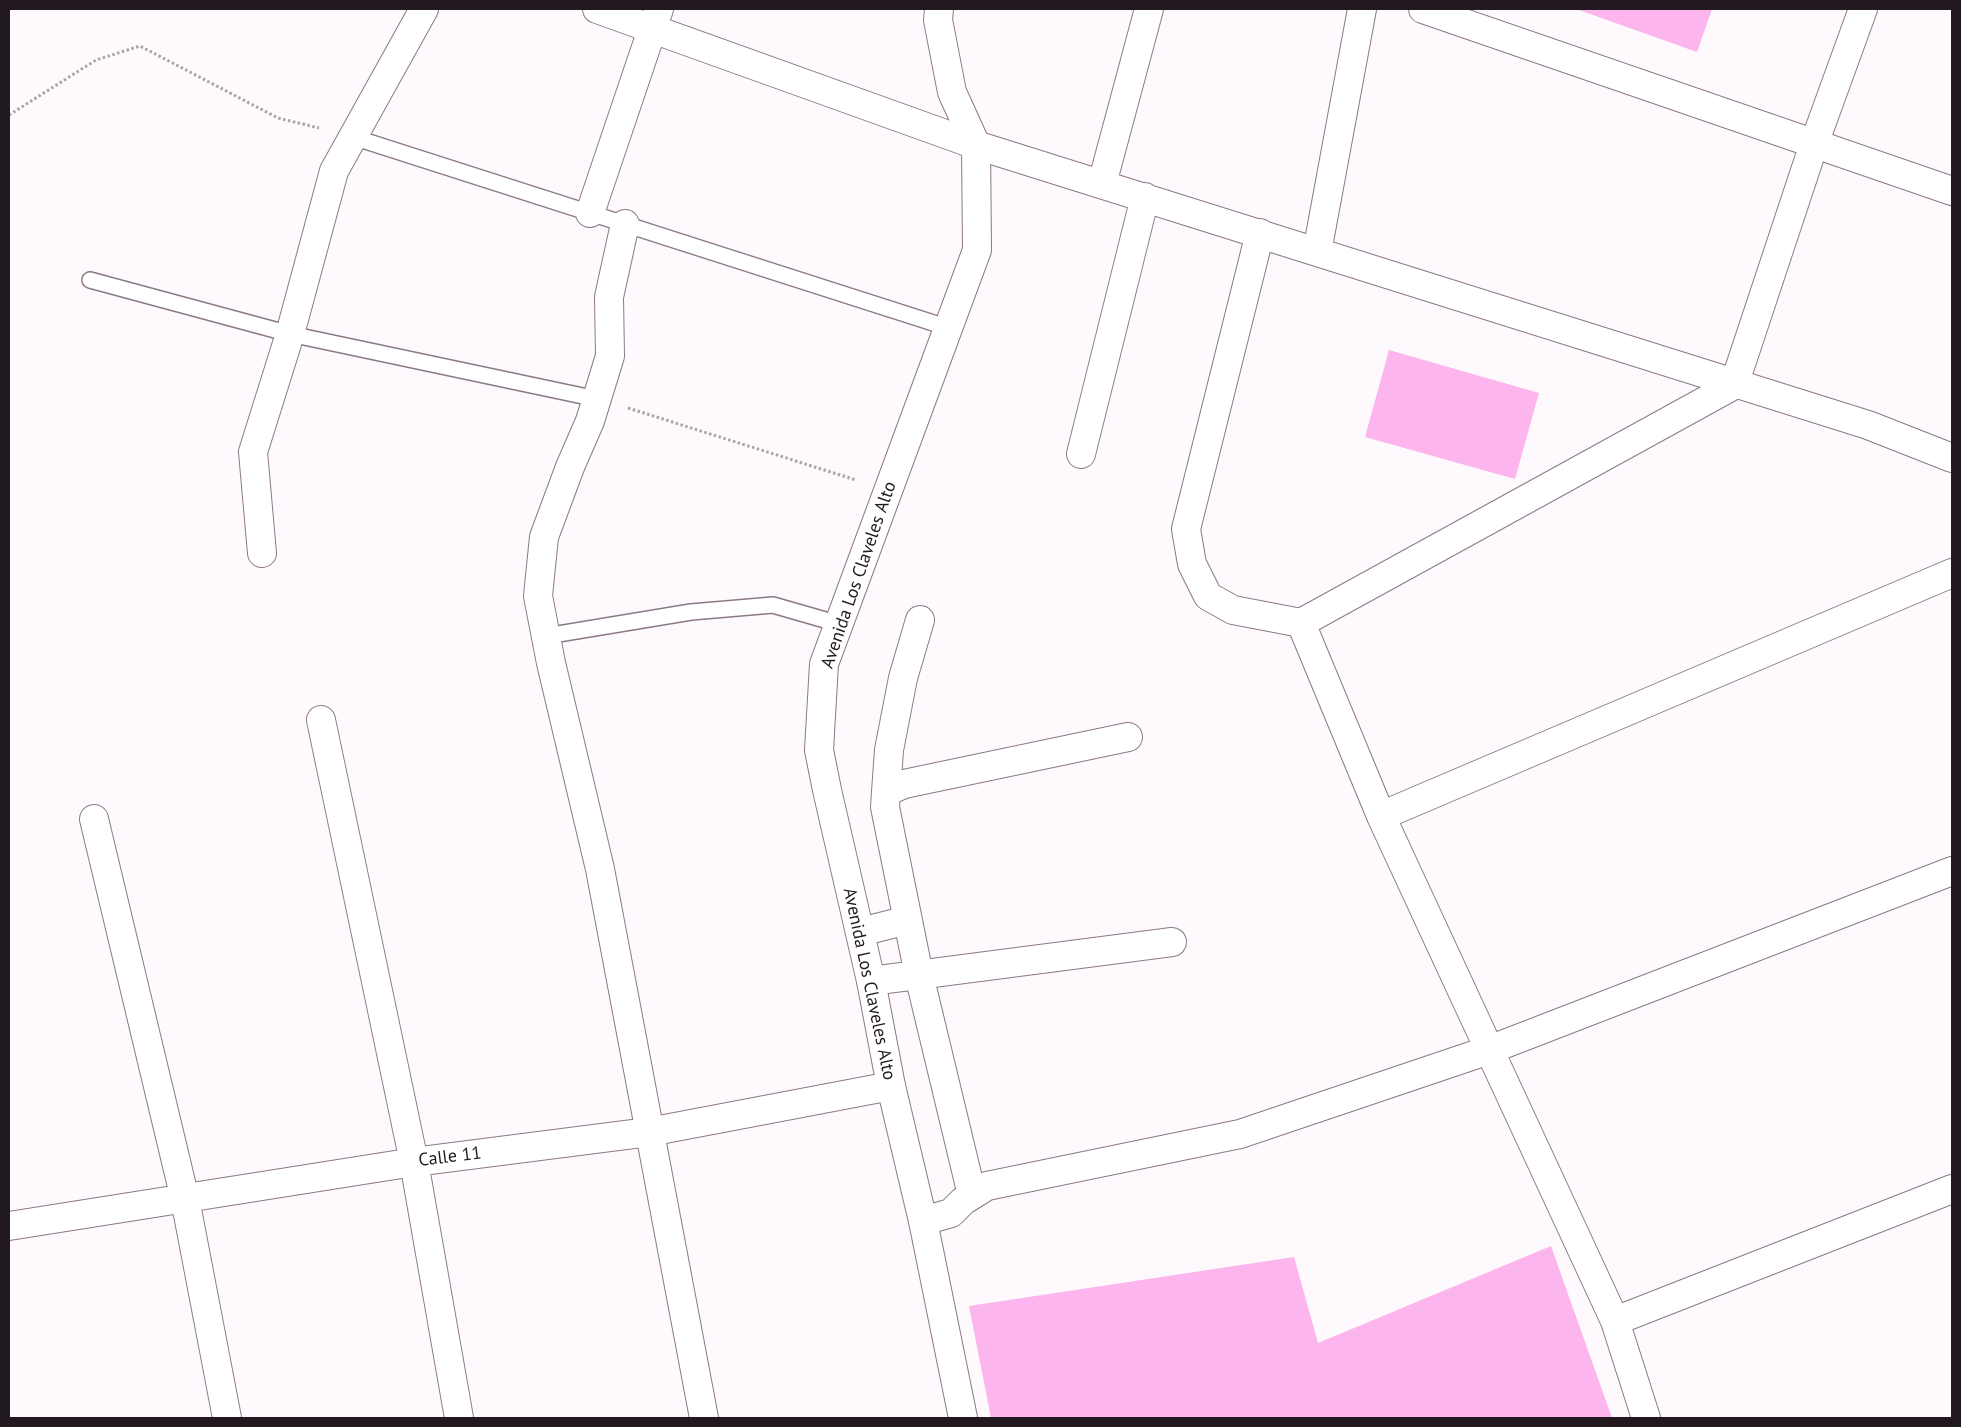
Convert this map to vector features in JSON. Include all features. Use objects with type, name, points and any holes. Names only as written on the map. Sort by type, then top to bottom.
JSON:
[{"type":"street","points":[[262,553],[252,452],[290,334],[334,171],[424,9]]},
{"type":"street","points":[[597,9],[656,19],[976,145],[1260,233],[1734,385],[1868,425],[1952,458]]},
{"type":"street","name":"Avenida Los Claveles Alto","points":[[939,9],[938,20],[952,92],[976,145],[977,250],[824,664],[819,750],[872,981],[891,1086],[923,1221],[963,1418]]},
{"type":"street","points":[[1102,184],[1149,9]]},
{"type":"street","points":[[1317,252],[1362,9]]},
{"type":"street","points":[[1423,9],[1952,191]]},
{"type":"street","points":[[1260,233],[1186,529],[1192,564],[1208,596],[1233,610],[1301,623],[1734,385],[1814,144],[1863,9]]},
{"type":"street","points":[[590,213],[656,19]]},
{"type":"street","points":[[1082,454],[1145,197]]},
{"type":"street","points":[[625,224],[608,297],[610,356],[590,421],[570,467],[544,537],[538,596],[600,868],[704,1418]]},
{"type":"street","points":[[1381,816],[1952,573]]},
{"type":"street","points":[[920,620],[903,678],[889,750],[885,807],[919,975],[972,1195]]},
{"type":"street","points":[[1301,623],[1381,816],[1615,1321],[1646,1418]]},
{"type":"street","points":[[321,720],[414,1162],[459,1418]]},
{"type":"street","points":[[886,792],[904,784],[1128,737]]},
{"type":"street","points":[[94,819],[185,1199],[227,1418]]},
{"type":"street","points":[[923,1221],[951,1213],[956,1206],[987,1186],[1240,1134],[1489,1050],[1952,871]]},
{"type":"street","points":[[860,932],[908,920]]},
{"type":"street","points":[[872,981],[1172,942]]},
{"type":"street","name":"Calle 11","points":[[9,1226],[414,1162],[649,1132],[891,1086]]},
{"type":"street","points":[[1615,1321],[1952,1189]]},
{"type":"lane","points":[[353,137],[948,328]]},
{"type":"lane","points":[[90,280],[290,334],[597,399]]},
{"type":"lane","points":[[546,636],[691,612],[773,606],[839,624]]},
{"type":"path","points":[[9,115],[96,60],[140,46],[278,118],[353,137]]},
{"type":"path","points":[[597,399],[888,490]]},
{"type":"shaded area","points":[[1576,9],[1712,9],[1697,52]]},
{"type":"shaded area","points":[[1389,350],[1539,393],[1515,479],[1365,437]]},
{"type":"shaded area","points":[[1551,1246],[1612,1418],[991,1418],[969,1306],[1294,1257],[1318,1343]]}]
